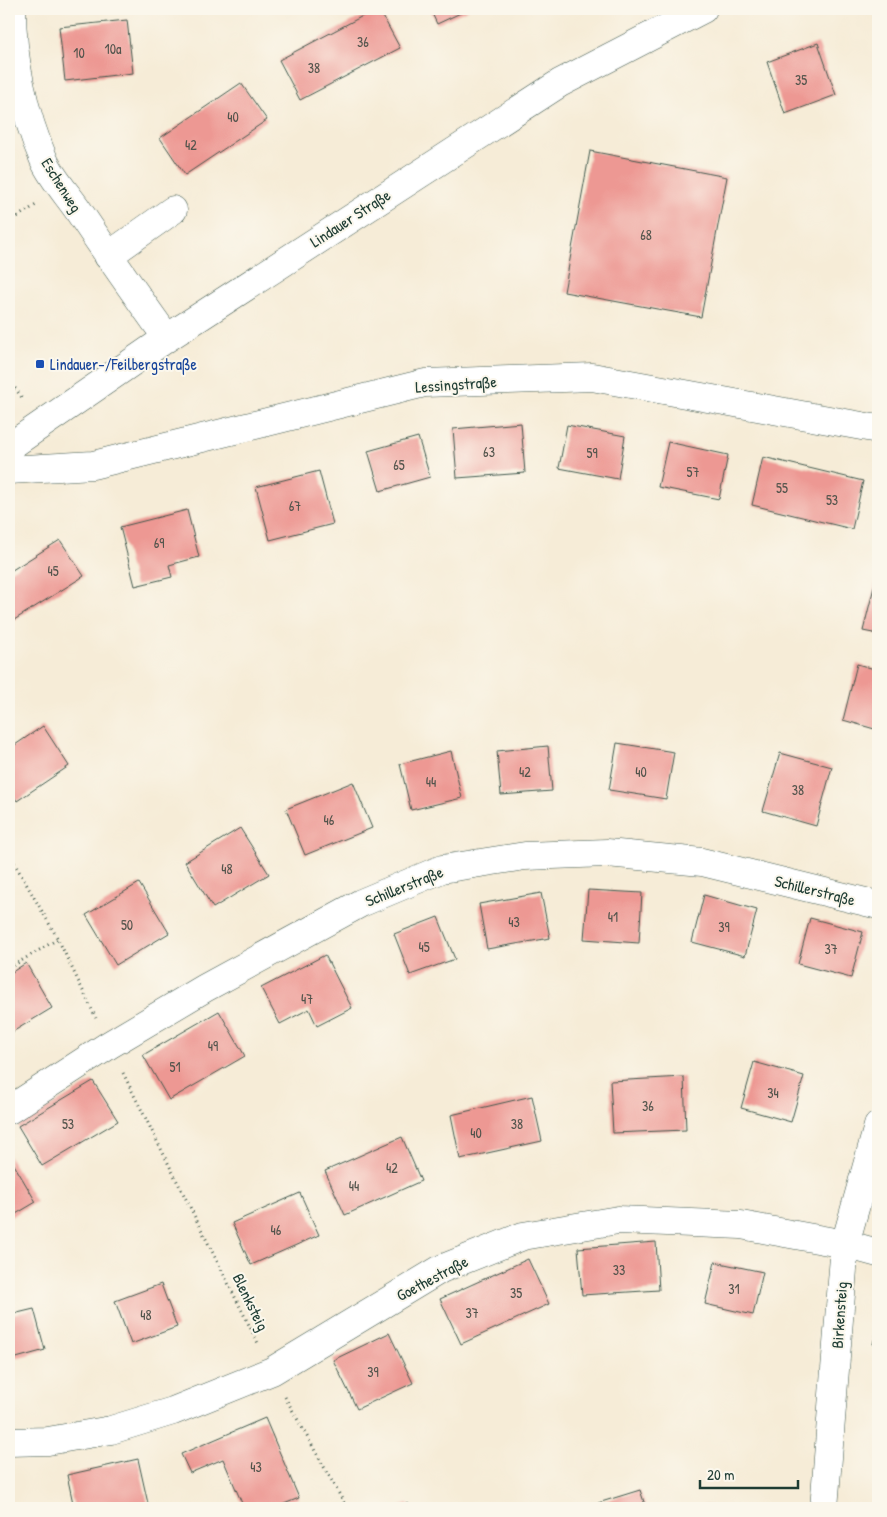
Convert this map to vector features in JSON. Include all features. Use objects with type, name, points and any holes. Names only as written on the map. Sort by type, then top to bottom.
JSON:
[{"type":"street","name":"Eschenweg","points":[[12,9],[12,28],[20,77],[30,120],[45,162],[108,256],[167,338]]},
{"type":"street","name":"Lindauer Straße","points":[[9,447],[167,338],[560,83],[699,10]]},
{"type":"street","points":[[108,256],[172,210]]},
{"type":"street","name":"Lessingstraße","points":[[9,470],[93,465],[425,383],[592,377],[878,429]]},
{"type":"street","name":"Schillerstraße","points":[[9,1110],[110,1045],[206,988],[361,903],[442,869],[525,856],[607,853],[702,862],[878,905]]},
{"type":"street","name":"Birkensteig","points":[[824,1508],[845,1244],[878,1126]]},
{"type":"street","name":"Goethestraße","points":[[9,1442],[48,1441],[111,1430],[172,1411],[272,1371],[441,1269],[523,1236],[618,1220],[741,1225],[845,1244],[878,1253]]},
{"type":"path","points":[[9,854],[57,937],[9,968]]},
{"type":"path","name":"Blenksteig","points":[[139,1104],[272,1371],[347,1508]]},
{"type":"building","points":[[379,9],[400,48],[300,100],[279,60]]},
{"type":"building","points":[[430,9],[469,9],[437,24]]},
{"type":"building","points":[[127,20],[133,73],[65,81],[59,27]]},
{"type":"building","points":[[818,43],[836,95],[785,114],[767,62]]},
{"type":"building","points":[[241,83],[267,120],[185,175],[160,138]]},
{"type":"building","points":[[590,151],[727,177],[701,317],[564,292]]},
{"type":"building","points":[[521,423],[525,473],[457,478],[453,429]]},
{"type":"building","points":[[567,425],[625,436],[618,479],[559,468]]},
{"type":"building","points":[[418,437],[430,477],[380,491],[368,451]]},
{"type":"building","points":[[668,442],[728,455],[719,499],[658,487]]},
{"type":"building","points":[[763,457],[863,481],[852,529],[752,505]]},
{"type":"building","points":[[319,471],[333,524],[270,540],[256,487]]},
{"type":"building","points":[[187,510],[199,557],[169,565],[172,577],[135,586],[120,527]]},
{"type":"building","points":[[60,540],[84,576],[14,620],[9,612],[9,572]]},
{"type":"building","points":[[875,583],[878,584],[878,634],[863,631]]},
{"type":"building","points":[[857,664],[878,670],[878,730],[843,720]]},
{"type":"building","points":[[43,726],[69,766],[17,801],[9,789],[9,749]]},
{"type":"building","points":[[617,743],[674,752],[666,799],[609,790]]},
{"type":"building","points":[[548,746],[552,791],[501,795],[497,751]]},
{"type":"building","points":[[451,751],[462,798],[411,810],[400,764]]},
{"type":"building","points":[[780,753],[832,767],[816,826],[763,811]]},
{"type":"building","points":[[353,782],[372,828],[305,855],[286,809]]},
{"type":"building","points":[[240,828],[269,874],[213,908],[185,862]]},
{"type":"building","points":[[139,883],[169,933],[116,965],[86,915]]},
{"type":"building","points":[[588,890],[642,893],[639,943],[584,939]]},
{"type":"building","points":[[541,893],[550,938],[487,949],[479,904]]},
{"type":"building","points":[[704,895],[757,910],[745,956],[692,942]]},
{"type":"building","points":[[438,917],[455,959],[410,975],[394,934]]},
{"type":"building","points":[[810,918],[863,932],[851,978],[798,964]]},
{"type":"building","points":[[325,955],[352,1008],[317,1026],[309,1009],[280,1024],[261,988]]},
{"type":"building","points":[[26,963],[52,1008],[9,1034],[9,974]]},
{"type":"building","points":[[219,1011],[245,1056],[169,1100],[143,1055]]},
{"type":"building","points":[[754,1062],[804,1076],[791,1122],[741,1108]]},
{"type":"building","points":[[684,1077],[686,1130],[613,1133],[610,1081]]},
{"type":"building","points":[[93,1081],[118,1121],[42,1166],[18,1126]]},
{"type":"building","points":[[532,1096],[542,1141],[460,1159],[451,1115]]},
{"type":"building","points":[[402,1137],[421,1181],[345,1215],[325,1171]]},
{"type":"building","points":[[9,1156],[36,1202],[9,1218]]},
{"type":"building","points":[[300,1193],[319,1235],[251,1265],[232,1223]]},
{"type":"building","points":[[656,1242],[659,1290],[582,1295],[578,1248]]},
{"type":"building","points":[[528,1259],[549,1304],[461,1344],[440,1299]]},
{"type":"building","points":[[715,1262],[763,1272],[753,1315],[705,1304]]},
{"type":"building","points":[[161,1284],[177,1327],[131,1344],[115,1301]]},
{"type":"building","points":[[34,1309],[45,1350],[9,1360],[9,1315]]},
{"type":"building","points":[[878,1326],[878,1346],[873,1344]]},
{"type":"building","points":[[389,1333],[413,1383],[357,1409],[333,1360]]},
{"type":"building","points":[[265,1418],[299,1498],[274,1508],[244,1508],[223,1459],[190,1473],[181,1454]]},
{"type":"building","points":[[138,1459],[149,1508],[74,1508],[67,1475]]},
{"type":"building","points":[[640,1490],[646,1508],[600,1508],[598,1503]]},
{"type":"building","points":[[408,1503],[411,1508],[398,1508]]},
{"type":"building","points":[[701,1505],[726,1507],[726,1508],[701,1508]]},
{"type":"place","name":"Lindauer-/Feilbergstraße","points":[[40,364]]}]
